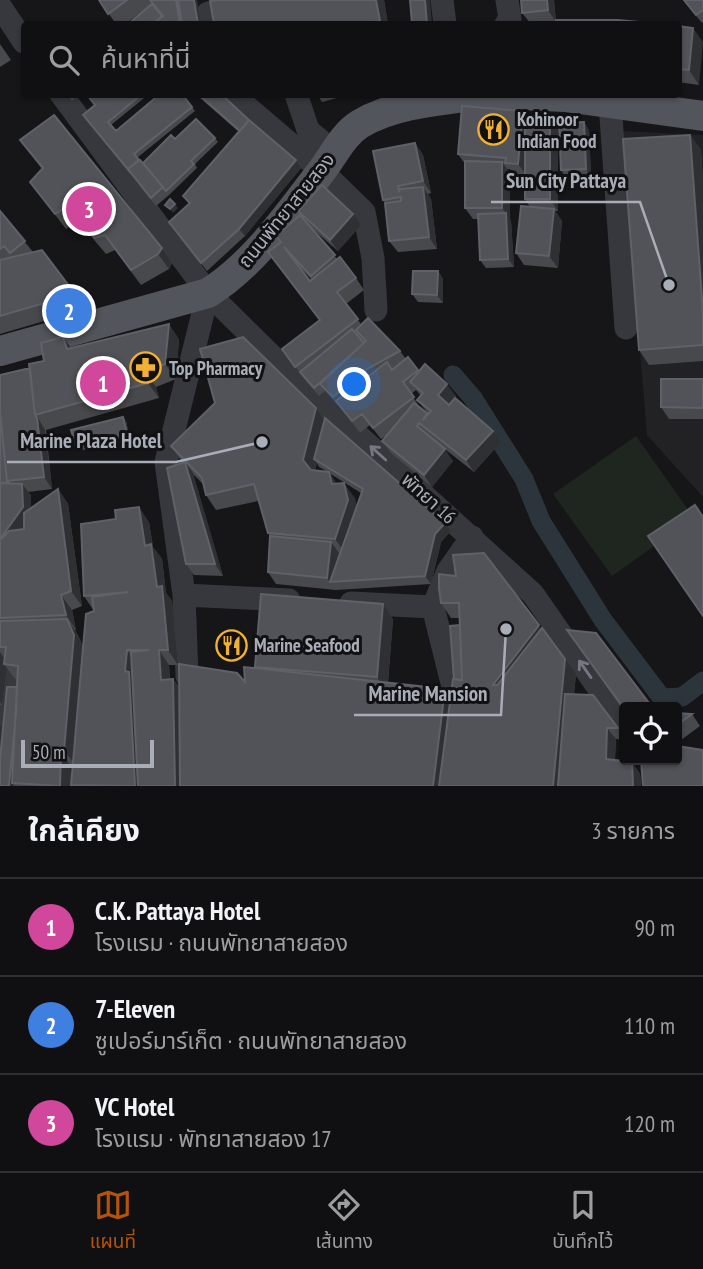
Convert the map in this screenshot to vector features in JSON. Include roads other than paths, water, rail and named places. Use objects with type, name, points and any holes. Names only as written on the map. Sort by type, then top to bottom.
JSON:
[{"type":"main road","name":"ถนนพัทยาสายสอง","points":[[0,351],[208,293],[229,280],[271,235],[358,125],[399,108],[453,98]]},
{"type":"main road","name":"ถนนพัทยาสายสอง","points":[[572,98],[703,116]]},
{"type":"street","points":[[208,12],[277,0]]},
{"type":"street","points":[[442,0],[445,21]]},
{"type":"street","points":[[507,0],[508,21]]},
{"type":"street","points":[[0,6],[21,38]]},
{"type":"street","name":"พัทยา 16","points":[[64,98],[208,293],[288,372],[533,594],[619,718]]},
{"type":"street","points":[[238,98],[328,162]]},
{"type":"street","points":[[297,98],[308,130],[364,212],[373,258],[376,310]]},
{"type":"street","points":[[610,103],[626,328]]},
{"type":"street","points":[[187,676],[184,595],[166,462],[208,293]]},
{"type":"street","points":[[460,696],[452,683],[433,607],[448,571],[472,537]]},
{"type":"street","points":[[184,595],[308,601]]},
{"type":"street","points":[[336,602],[433,607]]},
{"type":"street","points":[[6,734],[12,668]]},
{"type":"waterway","points":[[453,375],[473,398],[524,479],[541,521],[603,620],[662,698],[682,697],[703,681]]},
{"type":"place","name":"Kohinoor Indian Food","points":[[494,130]]},
{"type":"place","name":"VC Hotel","points":[[89,209]]},
{"type":"place","name":"Sun City Pattaya","points":[[669,285]]},
{"type":"place","name":"7-Eleven","points":[[69,311]]},
{"type":"place","name":"Top Pharmacy","points":[[146,368]]},
{"type":"place","name":"C.K. Pattaya Hotel","points":[[103,383]]},
{"type":"place","name":"Marine Plaza Hotel","points":[[262,442]]},
{"type":"place","name":"Marine Mansion","points":[[506,629]]},
{"type":"place","name":"Marine Seafood","points":[[231,645]]}]
